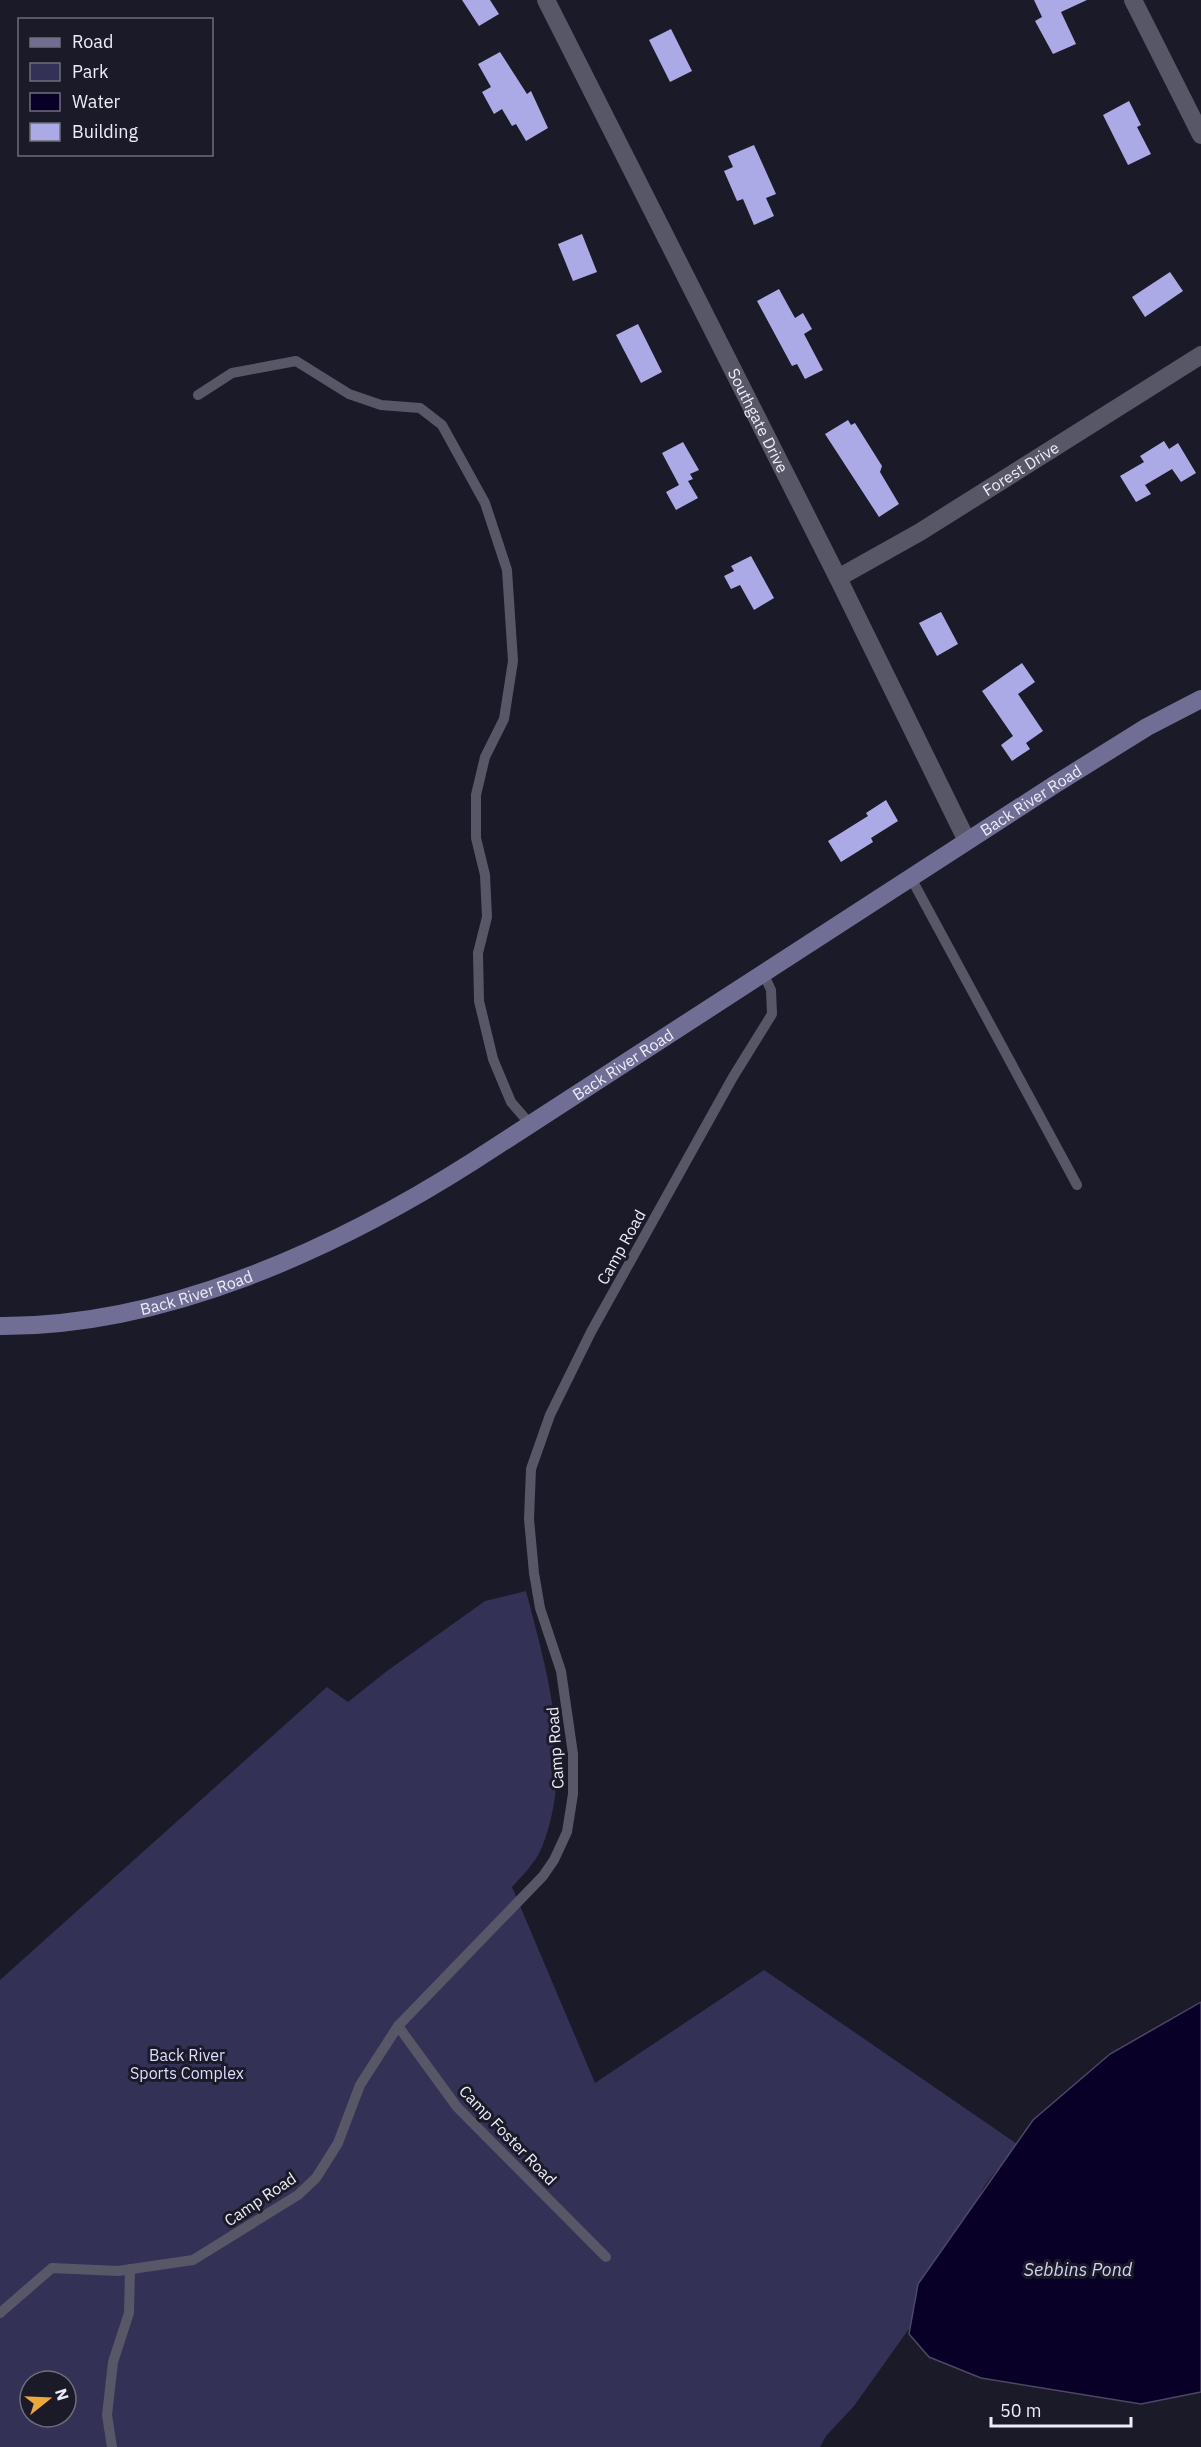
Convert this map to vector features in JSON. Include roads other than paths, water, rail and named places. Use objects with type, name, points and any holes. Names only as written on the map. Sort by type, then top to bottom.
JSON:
[{"type":"street","name":"Southgate Drive","points":[[546,0],[838,578],[967,841]]},
{"type":"street","points":[[1133,0],[1201,135]]},
{"type":"street","name":"Forest Drive","points":[[838,578],[920,532],[1201,356]]},
{"type":"street","name":"Back River Road","points":[[0,1326],[74,1323],[109,1318],[176,1300],[255,1272],[322,1244],[390,1211],[445,1179],[1147,727],[1201,699]]},
{"type":"lane","points":[[198,394],[232,373],[296,361],[349,394],[381,405],[420,408],[442,424],[485,503],[507,570],[513,661],[504,719],[485,757],[476,795],[476,838],[485,875],[488,917],[478,953],[479,1001],[493,1059],[511,1102],[530,1124]]},
{"type":"lane","points":[[911,878],[1077,1185]]},
{"type":"lane","name":"Camp Road","points":[[0,2313],[52,2268],[130,2269],[193,2260],[298,2195],[316,2178],[338,2143],[360,2085],[398,2026],[543,1876],[554,1860],[567,1832],[573,1794],[573,1754],[561,1671],[540,1608],[534,1573],[529,1519],[531,1469],[550,1415],[591,1332],[733,1077],[772,1014],[771,990],[764,975]]},
{"type":"lane","name":"Camp Foster Road","points":[[398,2026],[458,2107],[606,2257]]},
{"type":"lane","points":[[112,2447],[107,2415],[113,2362],[129,2313],[130,2269]]},
{"type":"water","name":"Sebbins Pond","points":[[1201,2002],[1201,2392],[1141,2404],[981,2378],[929,2357],[909,2334],[918,2284],[1033,2120],[1110,2054]]},
{"type":"park label","name":"Back River Sports Complex","points":[[187,2064]]}]
